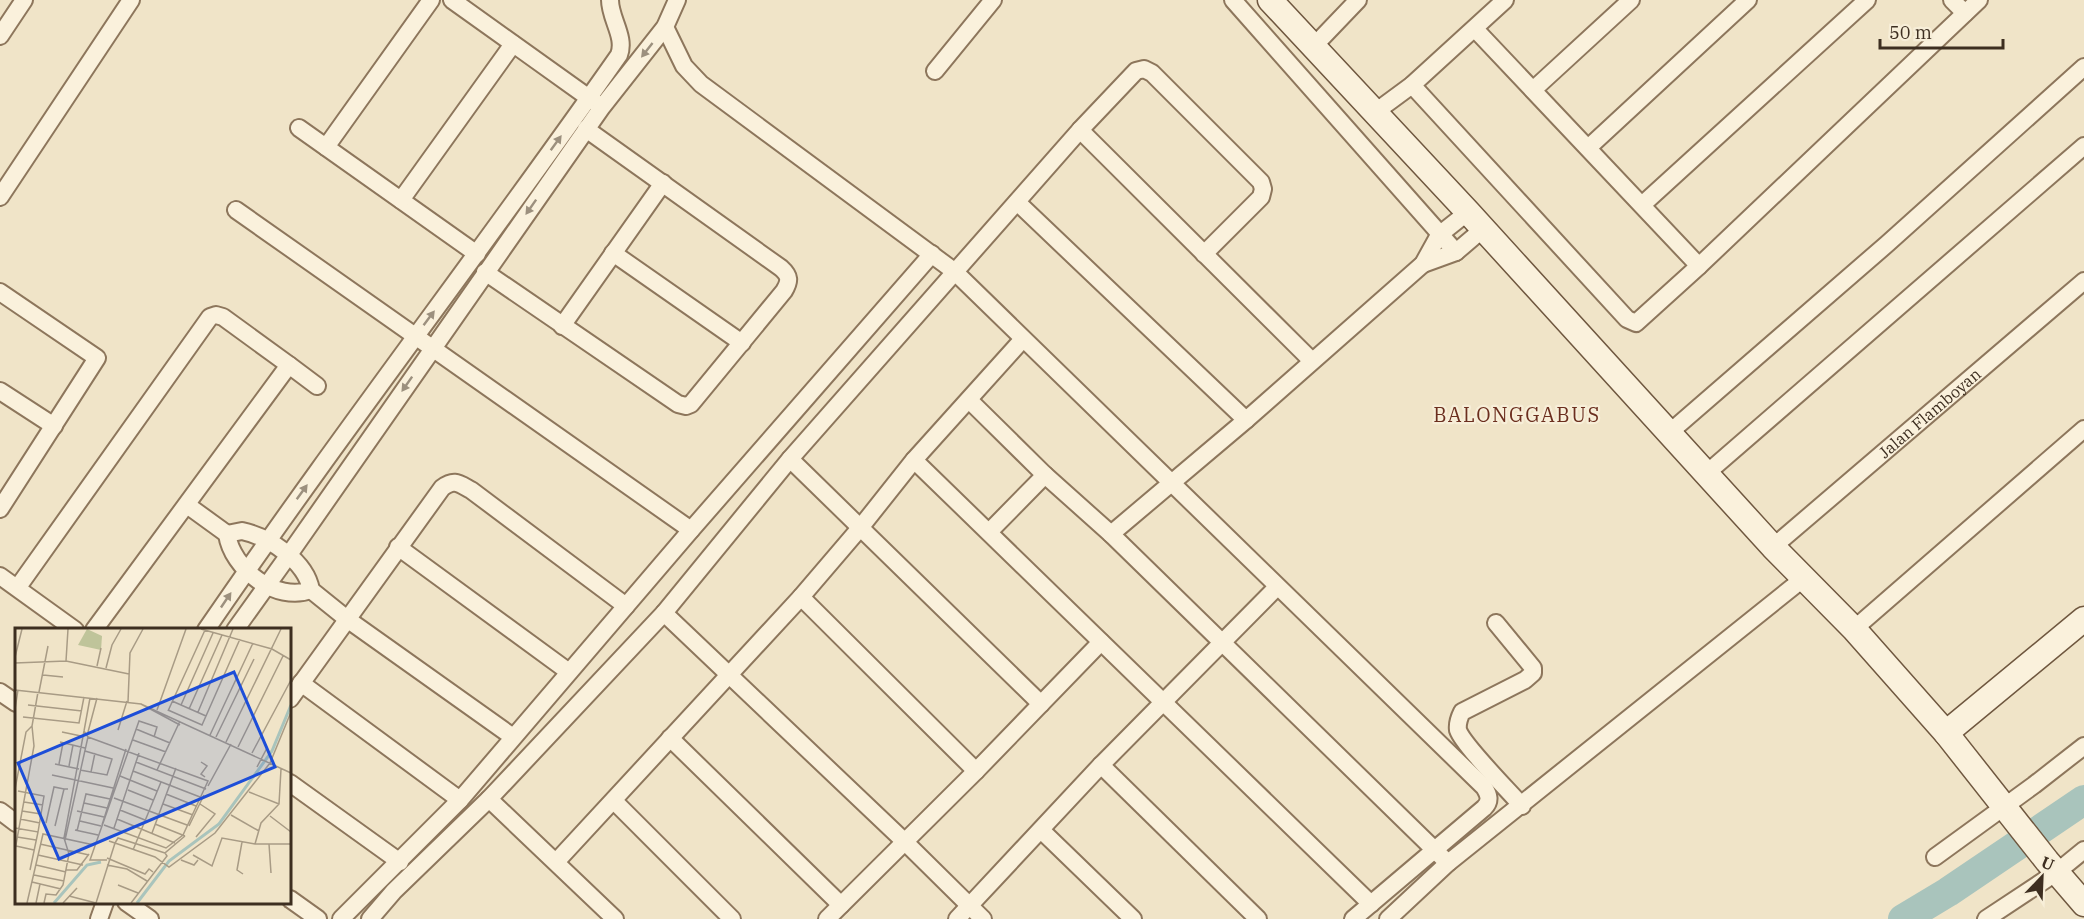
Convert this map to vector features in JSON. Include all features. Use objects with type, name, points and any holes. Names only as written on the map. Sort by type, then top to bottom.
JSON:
[{"type":"street","points":[[0,36],[24,0]]},
{"type":"street","points":[[0,197],[131,0]]},
{"type":"street","points":[[326,147],[431,0]]},
{"type":"street","points":[[452,0],[595,102]]},
{"type":"street","points":[[236,628],[586,129],[595,102],[619,55],[622,44],[610,10],[610,0]]},
{"type":"street","points":[[207,628],[415,336],[595,102],[665,27],[677,0]]},
{"type":"street","points":[[935,71],[993,0]]},
{"type":"street","points":[[1233,0],[1456,252]]},
{"type":"street","points":[[1270,0],[1476,221],[1773,547],[1854,629],[1946,733],[2084,903]]},
{"type":"street","points":[[1314,46],[1358,0]]},
{"type":"street","points":[[1374,113],[1412,85],[1505,0]]},
{"type":"street","points":[[1533,90],[1631,0]]},
{"type":"street","points":[[1588,148],[1748,0]]},
{"type":"street","points":[[1642,205],[1867,0]]},
{"type":"street","points":[[1952,0],[1965,13]]},
{"type":"street","points":[[1412,85],[1630,321],[1638,322],[1979,0]]},
{"type":"street","points":[[665,27],[684,66],[701,84],[954,271],[1484,787],[1489,796],[1488,804],[1353,919]]},
{"type":"street","points":[[1474,29],[1699,266]]},
{"type":"street","points":[[401,201],[513,44]]},
{"type":"street","points":[[1669,433],[1887,244],[2084,67]]},
{"type":"street","points":[[369,919],[394,891],[489,799],[664,613],[790,459],[954,271],[1136,71],[1144,69],[1152,73],[1256,176],[1263,189],[1261,196],[1204,254]]},
{"type":"street","points":[[299,128],[477,254]]},
{"type":"street","points":[[485,272],[678,404],[686,406],[691,404],[784,291],[789,282],[788,275],[781,268],[586,129]]},
{"type":"street","points":[[1080,130],[1312,361]]},
{"type":"street","points":[[1707,473],[2084,146]]},
{"type":"street","points":[[562,326],[663,183]]},
{"type":"street","points":[[1017,202],[1246,420]]},
{"type":"street","points":[[236,210],[690,530]]},
{"type":"street","points":[[1111,534],[1246,420],[1423,264],[1439,235],[1476,221]]},
{"type":"street","points":[[1423,264],[1456,252],[1476,221]]},
{"type":"street","points":[[613,253],[742,343]]},
{"type":"street","points":[[341,919],[460,800],[690,530],[932,254]]},
{"type":"street","name":"Jalan Flamboyan","points":[[1773,547],[2084,281]]},
{"type":"street","points":[[0,292],[97,358],[54,426],[5,490],[0,509]]},
{"type":"street","points":[[18,587],[210,317],[216,315],[224,317],[317,386]]},
{"type":"street","points":[[556,862],[801,597],[915,460],[1023,339]]},
{"type":"street","points":[[95,628],[289,365]]},
{"type":"street","points":[[0,391],[54,426]]},
{"type":"street","points":[[969,400],[1045,475],[1111,534],[1448,863]]},
{"type":"street","points":[[1854,629],[2084,429]]},
{"type":"street","points":[[790,459],[1041,704]]},
{"type":"street","points":[[915,460],[1371,904]]},
{"type":"street","points":[[988,532],[1045,475]]},
{"type":"street","points":[[291,698],[398,547],[442,488],[450,483],[459,483],[471,490],[626,606]]},
{"type":"street","points":[[187,505],[227,534],[235,559],[246,571],[281,592],[300,594],[311,590]]},
{"type":"street","points":[[227,534],[242,531],[268,540],[300,566],[309,578],[311,590],[347,619],[513,737]]},
{"type":"street","points":[[398,547],[569,672]]},
{"type":"street","points":[[0,576],[72,628]]},
{"type":"street","points":[[1388,919],[1448,863],[1804,578]]},
{"type":"street","points":[[957,919],[1101,765],[1277,587]]},
{"type":"street","points":[[801,597],[976,771]]},
{"type":"street","points":[[664,613],[983,919]]},
{"type":"street","points":[[1946,733],[2084,619]]},
{"type":"street","points":[[1496,623],[1533,668],[1533,673],[1525,680],[1462,712],[1457,726],[1464,740],[1522,806]]},
{"type":"street","points":[[827,919],[976,771],[1101,642]]},
{"type":"street","points":[[301,683],[460,800]]},
{"type":"street","points":[[0,692],[15,702]]},
{"type":"street","points":[[670,738],[841,905]]},
{"type":"street","points":[[1935,857],[2006,809],[2084,746]]},
{"type":"street","points":[[1101,765],[1258,919]]},
{"type":"street","points":[[291,784],[399,862]]},
{"type":"street","points":[[489,799],[615,919]]},
{"type":"street","points":[[614,801],[732,919]]},
{"type":"street","points":[[0,811],[15,822]]},
{"type":"street","points":[[1041,830],[1133,919]]},
{"type":"street","points":[[1986,919],[2052,866],[2084,850]]},
{"type":"street","points":[[291,900],[318,919]]},
{"type":"street","points":[[99,919],[105,904]]},
{"type":"street","points":[[128,904],[150,919]]},
{"type":"waterway","points":[[1903,919],[1948,892],[2084,800]]},
{"type":"district","name":"BALONGGABUS","points":[[1517,415]]}]
